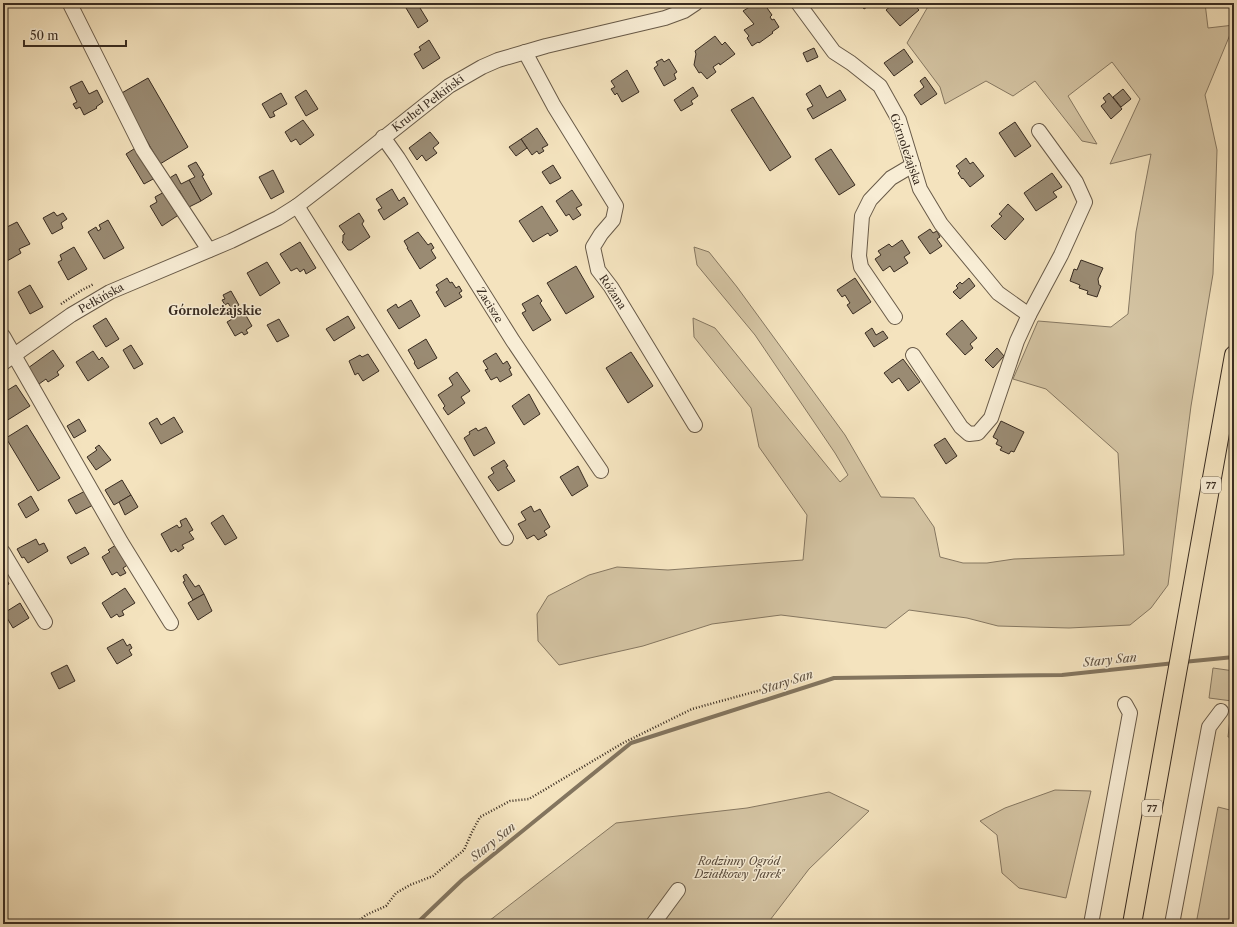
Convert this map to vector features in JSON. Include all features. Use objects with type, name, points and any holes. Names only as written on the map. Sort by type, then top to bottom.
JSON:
[{"type":"main road","name":"77","points":[[1132,924],[1234,354]]},
{"type":"street","name":"Kruhel Pełkiński","points":[[209,250],[261,228],[297,206],[449,86],[468,74],[498,60],[525,52],[657,21],[684,11],[696,3]]},
{"type":"street","name":"Górnoleżajska","points":[[798,3],[834,52],[851,63],[880,86],[899,120],[920,189],[941,224],[998,293],[1029,315]]},
{"type":"street","points":[[70,4],[143,150],[209,250]]},
{"type":"street","name":"Różana","points":[[525,52],[554,106],[616,206],[613,220],[601,234],[593,247],[598,270],[611,287],[695,426]]},
{"type":"street","points":[[913,355],[961,427],[969,434],[978,433],[991,418],[1017,341],[1061,255],[1085,202],[1076,182],[1039,131]]},
{"type":"street","name":"Zacisze","points":[[383,137],[398,158],[512,341],[601,471]]},
{"type":"street","points":[[895,317],[861,267],[859,256],[862,216],[870,200],[891,178],[913,164]]},
{"type":"street","points":[[297,206],[506,538]]},
{"type":"street","name":"Pełkińska","points":[[8,360],[71,315],[98,298],[209,250]]},
{"type":"street","points":[[3,336],[8,360],[171,623]]},
{"type":"street","points":[[3,552],[45,622]]},
{"type":"street","points":[[1091,924],[1130,714],[1124,704]]},
{"type":"street","points":[[1172,924],[1209,727],[1221,711]]},
{"type":"street","points":[[652,924],[678,890]]},
{"type":"path","points":[[355,924],[366,915],[386,906],[396,893],[410,884],[433,876],[454,859],[464,850],[480,817],[510,801],[529,799],[623,743],[692,709],[812,676]]},
{"type":"green space","points":[[930,3],[1205,3],[1208,28],[1234,25],[1205,95],[1217,150],[1213,274],[1191,406],[1168,585],[1151,608],[1130,625],[1069,628],[998,626],[967,618],[909,610],[886,628],[781,615],[712,624],[643,646],[559,665],[538,641],[537,614],[548,596],[589,575],[617,567],[668,570],[803,560],[807,515],[759,447],[751,408],[694,337],[693,318],[715,328],[840,482],[848,475],[835,453],[755,335],[697,265],[694,247],[709,252],[737,287],[845,435],[881,497],[914,498],[934,527],[940,557],[963,563],[987,563],[1014,559],[1124,555],[1118,453],[1046,389],[1013,379],[1038,321],[1111,327],[1128,314],[1136,232],[1151,154],[1110,164],[1140,99],[1112,62],[1068,96],[1097,144],[1082,141],[1035,81],[1013,96],[986,81],[945,104],[940,87],[907,43]]},
{"type":"green space","points":[[1213,668],[1234,671],[1234,738],[1228,737],[1232,701],[1209,698]]},
{"type":"green space","points":[[1055,790],[1091,791],[1066,898],[1019,888],[1002,873],[997,835],[980,821],[1005,808]]},
{"type":"green space","name":"Rodzinny Ogród Działkowy \"Jarek\"","points":[[829,792],[869,811],[809,869],[767,924],[485,924],[616,823],[747,808]]},
{"type":"green space","points":[[1218,807],[1234,811],[1234,924],[1196,924]]},
{"type":"building","points":[[403,3],[417,3],[428,21],[418,28]]},
{"type":"building","points":[[756,3],[762,3],[764,6],[765,5],[772,15],[770,17],[772,20],[774,19],[779,27],[759,43],[758,42],[752,46],[747,38],[749,36],[744,30],[754,24],[743,11]]},
{"type":"building","points":[[860,3],[873,3],[864,9]]},
{"type":"building","points":[[891,3],[913,3],[919,10],[900,26],[886,10],[892,5]]},
{"type":"building","points":[[715,36],[722,45],[725,42],[735,54],[720,65],[719,63],[713,67],[716,72],[707,79],[701,72],[699,73],[694,65],[696,54],[695,51]]},
{"type":"building","points":[[429,40],[440,58],[423,69],[414,54],[421,50],[419,47]]},
{"type":"building","points":[[814,48],[818,57],[807,62],[803,53]]},
{"type":"building","points":[[904,49],[913,62],[894,76],[884,63]]},
{"type":"building","points":[[662,59],[664,62],[669,59],[677,72],[674,74],[676,79],[664,86],[654,68],[658,65],[656,62]]},
{"type":"building","points":[[627,70],[639,92],[622,102],[617,93],[615,95],[611,89],[615,87],[611,81]]},
{"type":"building","points":[[925,77],[937,94],[921,105],[914,95],[924,87],[920,81]]},
{"type":"building","points":[[148,78],[188,147],[160,164],[120,94]]},
{"type":"building","points":[[82,81],[89,94],[97,90],[103,102],[96,107],[97,108],[84,115],[80,107],[76,109],[73,104],[77,102],[70,87]]},
{"type":"building","points":[[820,85],[827,98],[840,90],[846,100],[813,119],[807,109],[813,106],[806,94]]},
{"type":"building","points":[[693,87],[698,96],[691,101],[693,104],[681,111],[674,100]]},
{"type":"building","points":[[1123,89],[1131,99],[1121,107],[1113,97]]},
{"type":"building","points":[[306,90],[318,109],[306,116],[295,97]]},
{"type":"building","points":[[281,93],[287,104],[273,112],[275,116],[270,118],[262,104]]},
{"type":"building","points":[[1109,93],[1122,109],[1111,119],[1101,106],[1106,102],[1103,98]]},
{"type":"building","points":[[753,97],[791,157],[770,171],[731,110]]},
{"type":"building","points":[[303,120],[314,135],[300,145],[296,139],[291,142],[285,132]]},
{"type":"building","points":[[1015,122],[1031,146],[1015,157],[999,133]]},
{"type":"building","points":[[537,128],[548,145],[542,148],[544,151],[539,154],[537,151],[532,155],[521,139]]},
{"type":"building","points":[[430,132],[439,143],[433,148],[437,153],[426,161],[422,155],[417,160],[409,148]]},
{"type":"building","points":[[521,139],[527,148],[516,156],[509,147]]},
{"type":"building","points":[[137,147],[155,178],[144,184],[126,154]]},
{"type":"building","points":[[831,149],[855,185],[839,195],[815,159]]},
{"type":"building","points":[[966,158],[970,164],[973,162],[984,176],[970,187],[958,173],[960,171],[956,166]]},
{"type":"building","points":[[196,162],[204,175],[202,176],[212,194],[201,201],[189,180],[195,177],[188,166]]},
{"type":"building","points":[[553,165],[561,178],[550,184],[542,172]]},
{"type":"building","points":[[273,170],[284,192],[271,199],[259,177]]},
{"type":"building","points":[[1052,173],[1062,187],[1053,192],[1057,197],[1036,211],[1024,193]]},
{"type":"building","points":[[176,174],[181,184],[189,180],[201,201],[189,207],[179,190],[176,192],[168,179]]},
{"type":"building","points":[[392,189],[399,201],[404,197],[408,204],[384,220],[378,210],[382,208],[376,199]]},
{"type":"building","points":[[572,190],[582,205],[576,208],[581,215],[573,220],[569,214],[566,216],[556,201]]},
{"type":"building","points":[[166,191],[180,214],[162,226],[150,206],[157,202],[155,197]]},
{"type":"building","points":[[1008,204],[1024,219],[1005,240],[991,226],[1002,216],[999,214]]},
{"type":"building","points":[[542,206],[558,231],[550,236],[548,233],[533,242],[519,221]]},
{"type":"building","points":[[54,212],[57,216],[63,213],[67,219],[61,223],[63,228],[52,234],[43,218]]},
{"type":"building","points":[[359,213],[364,221],[362,224],[370,237],[351,250],[348,250],[342,242],[343,235],[345,234],[339,226]]},
{"type":"building","points":[[108,220],[124,248],[104,259],[88,232],[96,227],[98,231],[101,229],[99,225]]},
{"type":"building","points":[[17,222],[30,244],[19,249],[21,253],[7,261],[3,254],[3,229]]},
{"type":"building","points":[[930,229],[933,233],[937,231],[940,237],[937,239],[942,246],[930,254],[918,237]]},
{"type":"building","points":[[418,232],[428,245],[431,243],[434,248],[431,250],[436,258],[420,269],[404,241]]},
{"type":"building","points":[[902,240],[910,253],[904,257],[908,263],[894,272],[890,266],[883,271],[875,259],[881,255],[878,251],[889,244],[892,247]]},
{"type":"building","points":[[300,242],[316,268],[306,274],[304,269],[300,272],[297,268],[291,271],[280,254]]},
{"type":"building","points":[[74,247],[87,269],[68,280],[58,262],[62,260],[60,255]]},
{"type":"building","points":[[1081,260],[1103,268],[1098,279],[1099,285],[1101,286],[1097,297],[1087,294],[1088,291],[1079,288],[1080,285],[1070,281],[1074,269],[1077,270]]},
{"type":"building","points":[[267,262],[280,283],[260,296],[247,273]]},
{"type":"building","points":[[576,266],[594,297],[566,314],[547,283]]},
{"type":"building","points":[[447,278],[456,288],[459,286],[462,291],[459,293],[462,297],[445,307],[436,292],[439,290],[436,285]]},
{"type":"building","points":[[855,278],[871,302],[853,314],[847,305],[850,303],[845,295],[842,297],[837,290]]},
{"type":"building","points":[[969,278],[975,286],[960,299],[953,292],[958,288],[956,286],[960,282],[962,284]]},
{"type":"building","points":[[30,285],[43,307],[30,314],[18,292]]},
{"type":"building","points":[[231,291],[239,305],[232,309],[228,303],[225,305],[222,300],[225,299],[223,295]]},
{"type":"building","points":[[538,295],[542,301],[540,303],[551,320],[533,331],[522,313],[526,311],[522,304]]},
{"type":"building","points":[[411,300],[420,316],[399,329],[387,310],[396,304],[398,308]]},
{"type":"building","points":[[244,312],[252,326],[246,330],[248,333],[244,335],[242,332],[235,336],[227,322]]},
{"type":"building","points":[[348,316],[355,328],[334,341],[326,329]]},
{"type":"building","points":[[106,318],[119,339],[106,347],[93,326]]},
{"type":"building","points":[[279,319],[289,336],[277,342],[267,325]]},
{"type":"building","points":[[962,320],[977,338],[970,344],[973,348],[965,355],[946,334]]},
{"type":"building","points":[[872,328],[876,335],[883,331],[888,338],[874,347],[865,333]]},
{"type":"building","points":[[426,339],[437,358],[418,369],[408,350]]},
{"type":"building","points":[[131,345],[143,364],[134,369],[123,350]]},
{"type":"building","points":[[997,348],[1004,356],[993,368],[985,360]]},
{"type":"building","points":[[53,350],[64,366],[57,372],[59,375],[48,382],[46,379],[39,384],[28,368]]},
{"type":"building","points":[[93,351],[99,360],[102,357],[109,367],[88,381],[76,362]]},
{"type":"building","points":[[631,352],[653,386],[628,403],[606,368]]},
{"type":"building","points":[[496,353],[503,364],[507,361],[511,368],[509,369],[512,375],[500,382],[497,377],[491,380],[485,370],[488,369],[483,361]]},
{"type":"building","points":[[368,354],[379,371],[363,381],[358,373],[355,375],[349,361],[360,355],[362,357]]},
{"type":"building","points":[[903,359],[920,382],[908,391],[899,378],[892,383],[884,373]]},
{"type":"building","points":[[457,372],[470,391],[461,397],[465,403],[448,415],[443,408],[445,406],[438,395],[453,385],[449,378]]},
{"type":"building","points":[[16,385],[30,406],[3,423],[3,393]]},
{"type":"building","points":[[529,394],[540,414],[524,425],[512,406]]},
{"type":"building","points":[[174,417],[183,432],[161,444],[149,423],[157,418],[161,425]]},
{"type":"building","points":[[79,419],[86,431],[74,438],[67,426]]},
{"type":"building","points":[[1001,421],[1024,432],[1014,452],[1011,451],[1009,454],[1000,450],[1002,447],[996,444],[998,440],[993,437]]},
{"type":"building","points":[[27,425],[60,478],[38,491],[6,438]]},
{"type":"building","points":[[486,427],[495,443],[474,456],[464,438],[470,434],[469,432],[476,428],[478,431]]},
{"type":"building","points":[[945,438],[957,456],[946,464],[934,445]]},
{"type":"building","points":[[99,445],[111,460],[96,470],[87,457],[97,450],[95,448]]},
{"type":"building","points":[[504,460],[508,466],[506,467],[515,481],[498,491],[488,477],[494,473],[491,468]]},
{"type":"building","points":[[578,466],[588,486],[572,496],[560,477]]},
{"type":"building","points":[[122,480],[131,495],[114,505],[105,490]]},
{"type":"building","points":[[87,490],[95,504],[76,514],[68,500]]},
{"type":"building","points":[[131,495],[138,507],[125,515],[119,502]]},
{"type":"building","points":[[31,496],[39,510],[26,518],[18,504]]},
{"type":"building","points":[[531,506],[534,512],[540,509],[550,527],[544,531],[547,535],[538,540],[534,535],[527,539],[518,524],[526,520],[521,512]]},
{"type":"building","points":[[223,515],[237,538],[225,545],[211,523]]},
{"type":"building","points":[[186,518],[193,530],[189,532],[194,539],[182,545],[184,548],[178,552],[176,549],[171,552],[161,534],[177,525],[179,528],[182,526],[180,521]]},
{"type":"building","points":[[36,539],[39,545],[44,543],[48,551],[28,563],[24,557],[22,558],[17,549]]},
{"type":"building","points":[[116,545],[129,564],[123,568],[126,573],[120,576],[117,572],[112,575],[102,557],[110,552],[108,550]]},
{"type":"building","points":[[85,547],[89,554],[71,564],[67,557]]},
{"type":"building","points":[[3,569],[6,574],[4,575],[9,584],[3,587]]},
{"type":"building","points":[[186,574],[195,587],[199,585],[204,594],[193,600],[183,582],[185,581],[183,576]]},
{"type":"building","points":[[125,588],[135,603],[122,611],[124,615],[119,617],[117,614],[111,618],[102,603]]},
{"type":"building","points":[[204,594],[212,611],[198,620],[188,603]]},
{"type":"building","points":[[20,603],[29,618],[13,628],[4,613]]},
{"type":"building","points":[[123,639],[127,646],[130,644],[132,648],[129,650],[132,655],[117,664],[107,648]]},
{"type":"building","points":[[67,665],[75,681],[59,689],[51,673]]},
{"type":"waterway","name":"Stary San","points":[[1183,662],[1234,657]]},
{"type":"waterway","name":"Stary San","points":[[416,924],[462,880],[631,743],[834,678],[1062,675],[1175,663]]},
{"type":"district","name":"Górnoleżajskie","points":[[215,311]]}]
